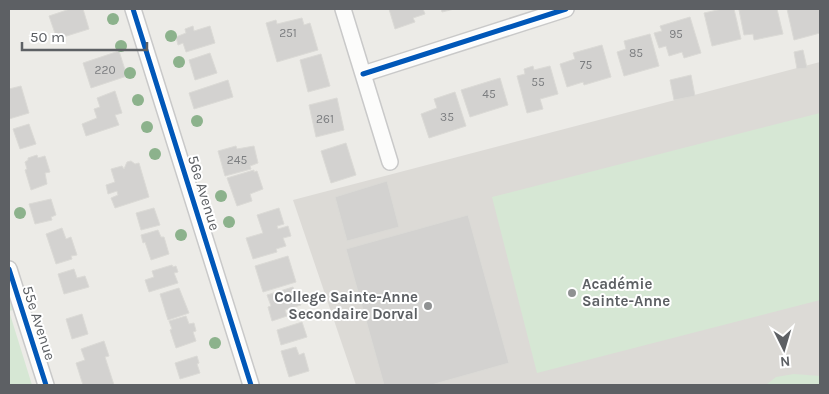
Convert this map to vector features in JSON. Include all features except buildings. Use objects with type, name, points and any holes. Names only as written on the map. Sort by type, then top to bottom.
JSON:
[{"type":"street","name":"56e Avenue","points":[[133,9],[251,385]]},
{"type":"street","points":[[343,9],[390,162]]},
{"type":"street","points":[[363,74],[566,9]]},
{"type":"street","name":"55e Avenue","points":[[9,268],[46,385]]},
{"type":"shaded area","name":"Académie Sainte-Anne","points":[[820,62],[820,385],[356,385],[293,200]]},
{"type":"green space","points":[[820,113],[820,300],[537,373],[492,197]]},
{"type":"green space","points":[[9,298],[13,310],[9,311]]},
{"type":"green space","points":[[9,311],[32,385],[9,385]]},
{"type":"green space","points":[[794,374],[820,376],[820,385],[766,385],[776,377]]},
{"type":"cycle path","points":[[133,9],[251,385]]},
{"type":"cycle path","points":[[363,74],[566,9]]},
{"type":"cycle path","points":[[9,269],[46,385]]},
{"type":"place","name":"Académie Sainte-Anne","points":[[572,293]]},
{"type":"place","name":"College Sainte-Anne Secondaire Dorval","points":[[428,306]]}]
